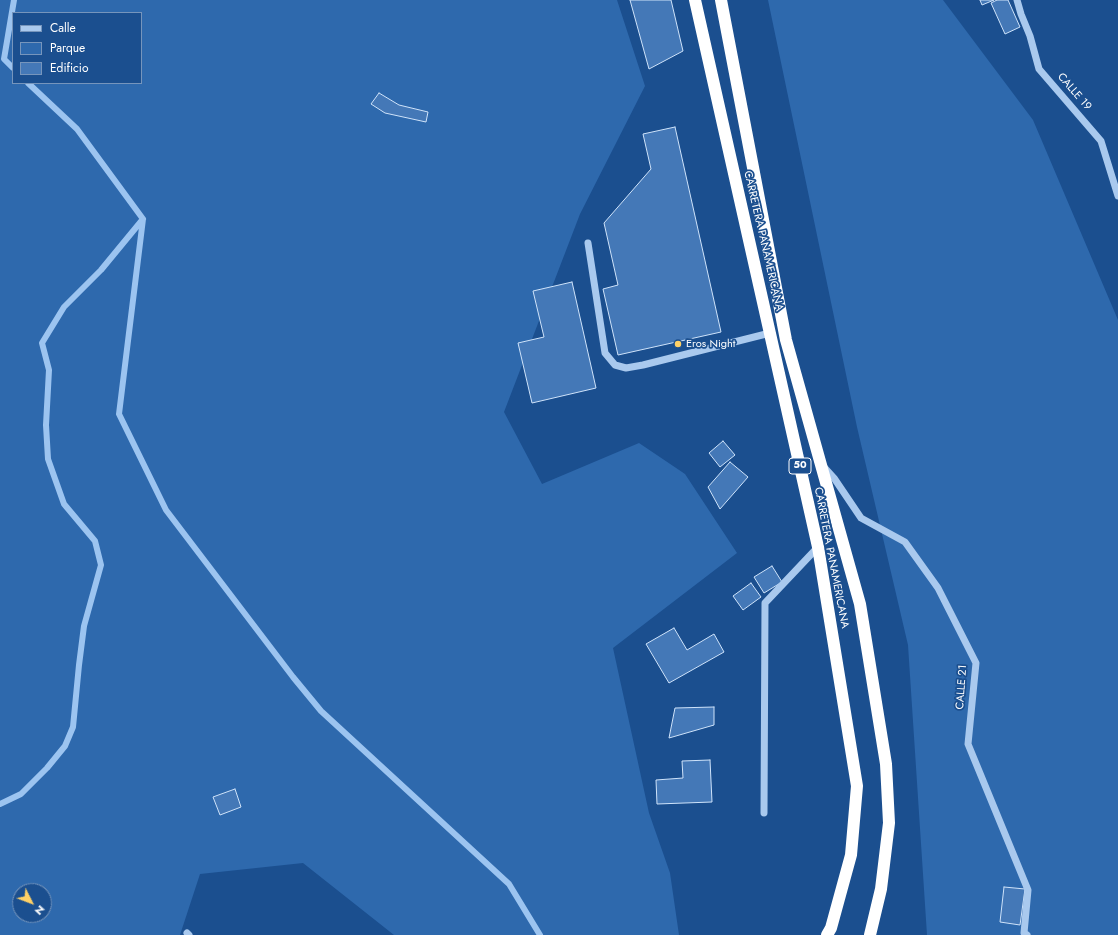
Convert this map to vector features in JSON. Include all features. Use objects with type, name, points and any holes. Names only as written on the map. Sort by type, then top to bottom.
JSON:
[{"type":"highway","name":"CARRETERA PANAMERICANA","points":[[695,0],[818,547],[857,786],[851,855],[831,928],[827,935]]},
{"type":"highway","name":"CARRETERA PANAMERICANA","points":[[721,0],[786,340],[860,604],[886,764],[889,823],[881,889],[870,935]]},
{"type":"street","name":"CALLE 19","points":[[1017,0],[1030,36],[1039,69],[1101,141],[1118,196]]},
{"type":"street","points":[[588,243],[605,353],[615,365],[626,368],[643,365],[770,333]]},
{"type":"street","name":"CALLE 21","points":[[820,462],[834,478],[861,518],[905,542],[938,588],[976,663],[968,744],[1028,890],[1024,933],[1027,935]]},
{"type":"street","points":[[764,813],[765,603],[818,547]]},
{"type":"green space","points":[[0,0],[617,0],[645,86],[580,214],[504,412],[542,484],[639,443],[685,474],[737,553],[613,648],[649,813],[670,873],[679,935],[394,935],[303,863],[200,874],[180,935],[0,935]]},
{"type":"green space","points":[[768,0],[943,0],[1033,120],[1118,320],[1118,935],[927,935],[908,645],[857,427]]},
{"type":"building","points":[[630,0],[671,0],[683,51],[649,69]]},
{"type":"building","points":[[980,0],[994,0],[982,5]]},
{"type":"building","points":[[997,0],[1008,0],[1020,27],[1005,34],[991,3]]},
{"type":"building","points":[[379,93],[399,105],[428,112],[426,122],[385,113],[371,104]]},
{"type":"building","points":[[675,127],[721,332],[618,355],[603,289],[618,285],[604,223],[651,169],[643,134]]},
{"type":"building","points":[[572,282],[596,388],[532,403],[518,343],[544,337],[533,291]]},
{"type":"building","points":[[723,441],[735,455],[720,467],[709,453]]},
{"type":"building","points":[[730,462],[748,477],[720,509],[708,487]]},
{"type":"building","points":[[772,566],[782,582],[764,593],[754,577]]},
{"type":"building","points":[[751,583],[761,597],[743,610],[733,596]]},
{"type":"building","points":[[674,628],[687,650],[714,634],[724,652],[669,683],[646,644]]},
{"type":"building","points":[[714,707],[714,725],[669,738],[675,708]]},
{"type":"building","points":[[710,760],[712,802],[657,804],[656,780],[683,778],[682,761]]},
{"type":"building","points":[[235,789],[241,807],[220,815],[213,797]]},
{"type":"building","points":[[1004,887],[1025,889],[1020,925],[1000,922]]},
{"type":"waterway","points":[[12,67],[4,59],[14,0]]},
{"type":"waterway","points":[[29,84],[77,129],[143,219],[119,414],[166,510],[293,677],[321,711],[509,884],[540,935]]},
{"type":"waterway","points":[[0,804],[21,794],[47,768],[65,746],[73,727],[84,626],[101,565],[95,541],[64,504],[48,459],[46,425],[49,370],[42,343],[64,307],[101,270],[143,219]]},
{"type":"place","name":"Eros Night","points":[[678,344]]}]
